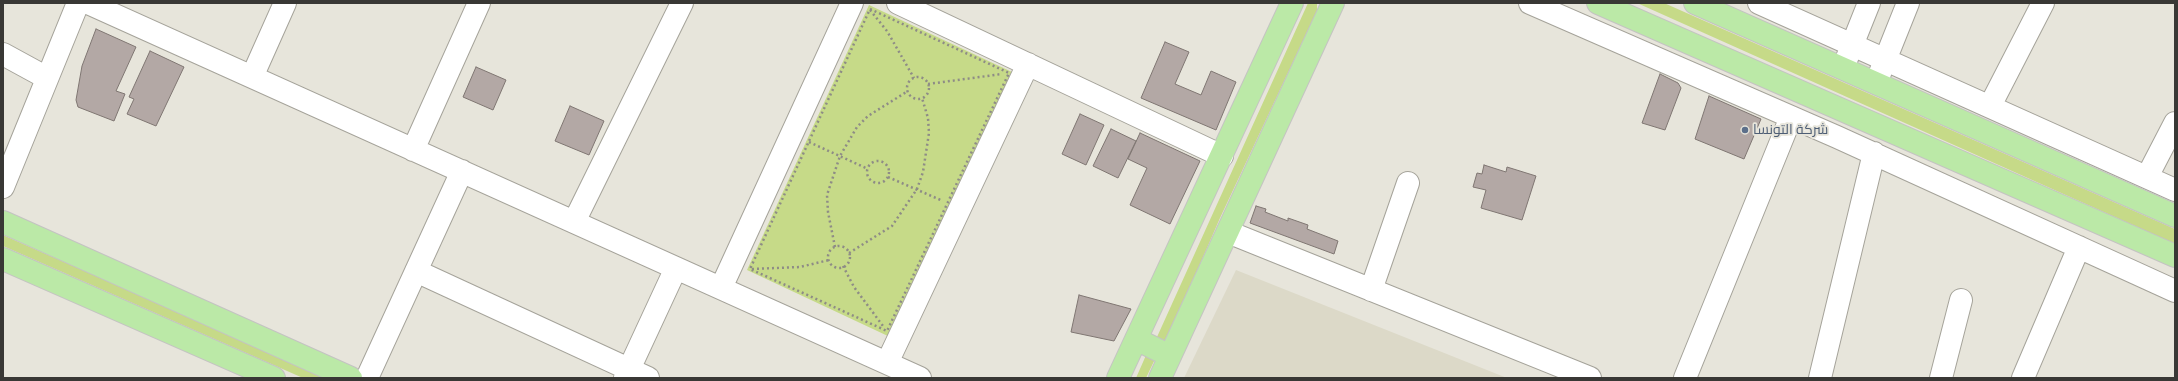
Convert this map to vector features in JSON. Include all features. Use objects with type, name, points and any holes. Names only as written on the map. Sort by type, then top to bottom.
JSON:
[{"type":"main road","points":[[1118,378],[1292,3]]},
{"type":"main road","points":[[1160,378],[1333,3]]},
{"type":"main road","points":[[1598,3],[2175,256]]},
{"type":"main road","points":[[1695,3],[2175,216]]},
{"type":"main road","points":[[3,222],[351,378]]},
{"type":"main road","points":[[3,259],[274,378]]},
{"type":"main road","points":[[1136,339],[1170,356]]},
{"type":"street","points":[[3,187],[78,3]]},
{"type":"street","points":[[88,3],[920,378]]},
{"type":"street","points":[[252,77],[285,3]]},
{"type":"street","points":[[413,150],[479,3]]},
{"type":"street","points":[[574,222],[682,3]]},
{"type":"street","points":[[898,3],[1222,156]]},
{"type":"street","points":[[1530,3],[1874,154],[2175,291]]},
{"type":"street","points":[[1759,3],[2175,190]]},
{"type":"street","points":[[1843,68],[1869,3]]},
{"type":"street","points":[[1876,83],[1908,3]]},
{"type":"street","points":[[1990,106],[2043,3]]},
{"type":"street","points":[[720,288],[861,6]]},
{"type":"street","points":[[3,54],[48,78]]},
{"type":"street","points":[[887,363],[1028,64]]},
{"type":"street","points":[[1685,378],[1791,117]]},
{"type":"street","points":[[2147,177],[2175,123]]},
{"type":"street","points":[[1820,378],[1874,154]]},
{"type":"street","points":[[367,378],[462,171]]},
{"type":"street","points":[[1371,290],[1408,183]]},
{"type":"street","points":[[1228,232],[1371,290],[1562,373],[1590,378]]},
{"type":"street","points":[[2023,378],[2079,247]]},
{"type":"street","points":[[627,374],[676,268]]},
{"type":"street","points":[[416,271],[627,374],[648,378]]},
{"type":"street","points":[[1941,378],[1961,300]]},
{"type":"path","points":[[861,6],[1009,74]]},
{"type":"path","points":[[861,6],[887,31],[914,78]]},
{"type":"path","points":[[750,269],[808,141],[861,6]]},
{"type":"path","points":[[928,84],[1009,74]]},
{"type":"path","points":[[888,331],[1009,74]]},
{"type":"path","points":[[908,91],[909,82],[914,78],[921,77],[928,84],[928,91],[922,98]]},
{"type":"path","points":[[908,91],[914,97],[922,98]]},
{"type":"path","points":[[835,247],[828,212],[827,195],[840,156],[857,127],[868,116],[908,91]]},
{"type":"path","points":[[849,253],[892,226],[917,189],[923,172],[929,139],[928,118],[922,98]]},
{"type":"path","points":[[808,141],[868,169]]},
{"type":"path","points":[[881,162],[888,169],[888,177],[881,183],[874,182],[869,178],[868,169],[874,163],[881,162]]},
{"type":"path","points":[[888,177],[949,203]]},
{"type":"path","points":[[842,246],[849,253],[849,260],[843,266],[835,266],[829,260],[830,251],[835,247],[842,246]]},
{"type":"path","points":[[750,269],[800,267],[829,260]]},
{"type":"path","points":[[843,266],[854,287],[888,331]]},
{"type":"path","points":[[750,269],[888,331]]},
{"type":"shaded area","points":[[1236,270],[1507,378],[1184,378]]},
{"type":"green space","points":[[1308,3],[1317,3],[1317,11],[1220,218],[1166,343],[1157,337]]},
{"type":"green space","points":[[1637,3],[1664,3],[2175,229],[2175,244]]},
{"type":"green space","points":[[869,5],[1012,72],[890,337],[747,270]]},
{"type":"green space","points":[[3,235],[328,378],[303,378],[3,246]]},
{"type":"green space","points":[[1147,353],[1156,357],[1146,378],[1136,378]]},
{"type":"building","points":[[96,29],[136,47],[116,91],[125,94],[114,121],[78,107],[76,100],[82,66]]},
{"type":"building","points":[[1165,42],[1189,52],[1175,84],[1201,95],[1211,71],[1236,82],[1216,130],[1141,98]]},
{"type":"building","points":[[150,51],[184,67],[156,126],[127,114],[134,99],[129,97]]},
{"type":"building","points":[[476,67],[506,80],[493,110],[463,97]]},
{"type":"building","points":[[1660,74],[1678,83],[1681,88],[1665,130],[1642,123]]},
{"type":"building","points":[[1709,96],[1761,119],[1744,159],[1695,139]]},
{"type":"building","points":[[570,106],[604,121],[589,155],[555,141]]},
{"type":"building","points":[[1080,114],[1104,125],[1086,165],[1062,154]]},
{"type":"building","points":[[1111,129],[1136,141],[1118,178],[1093,166]]},
{"type":"building","points":[[1140,133],[1200,161],[1170,224],[1130,205],[1147,168],[1128,159]]},
{"type":"building","points":[[1484,165],[1506,172],[1507,167],[1536,176],[1522,220],[1481,208],[1486,190],[1473,187],[1477,173],[1482,174]]},
{"type":"building","points":[[1256,206],[1266,209],[1265,212],[1288,221],[1288,218],[1308,225],[1307,229],[1338,241],[1334,254],[1250,223]]},
{"type":"building","points":[[1079,295],[1131,309],[1114,341],[1071,332]]},
{"type":"place","name":"شركة التونسا","points":[[1745,130]]}]
